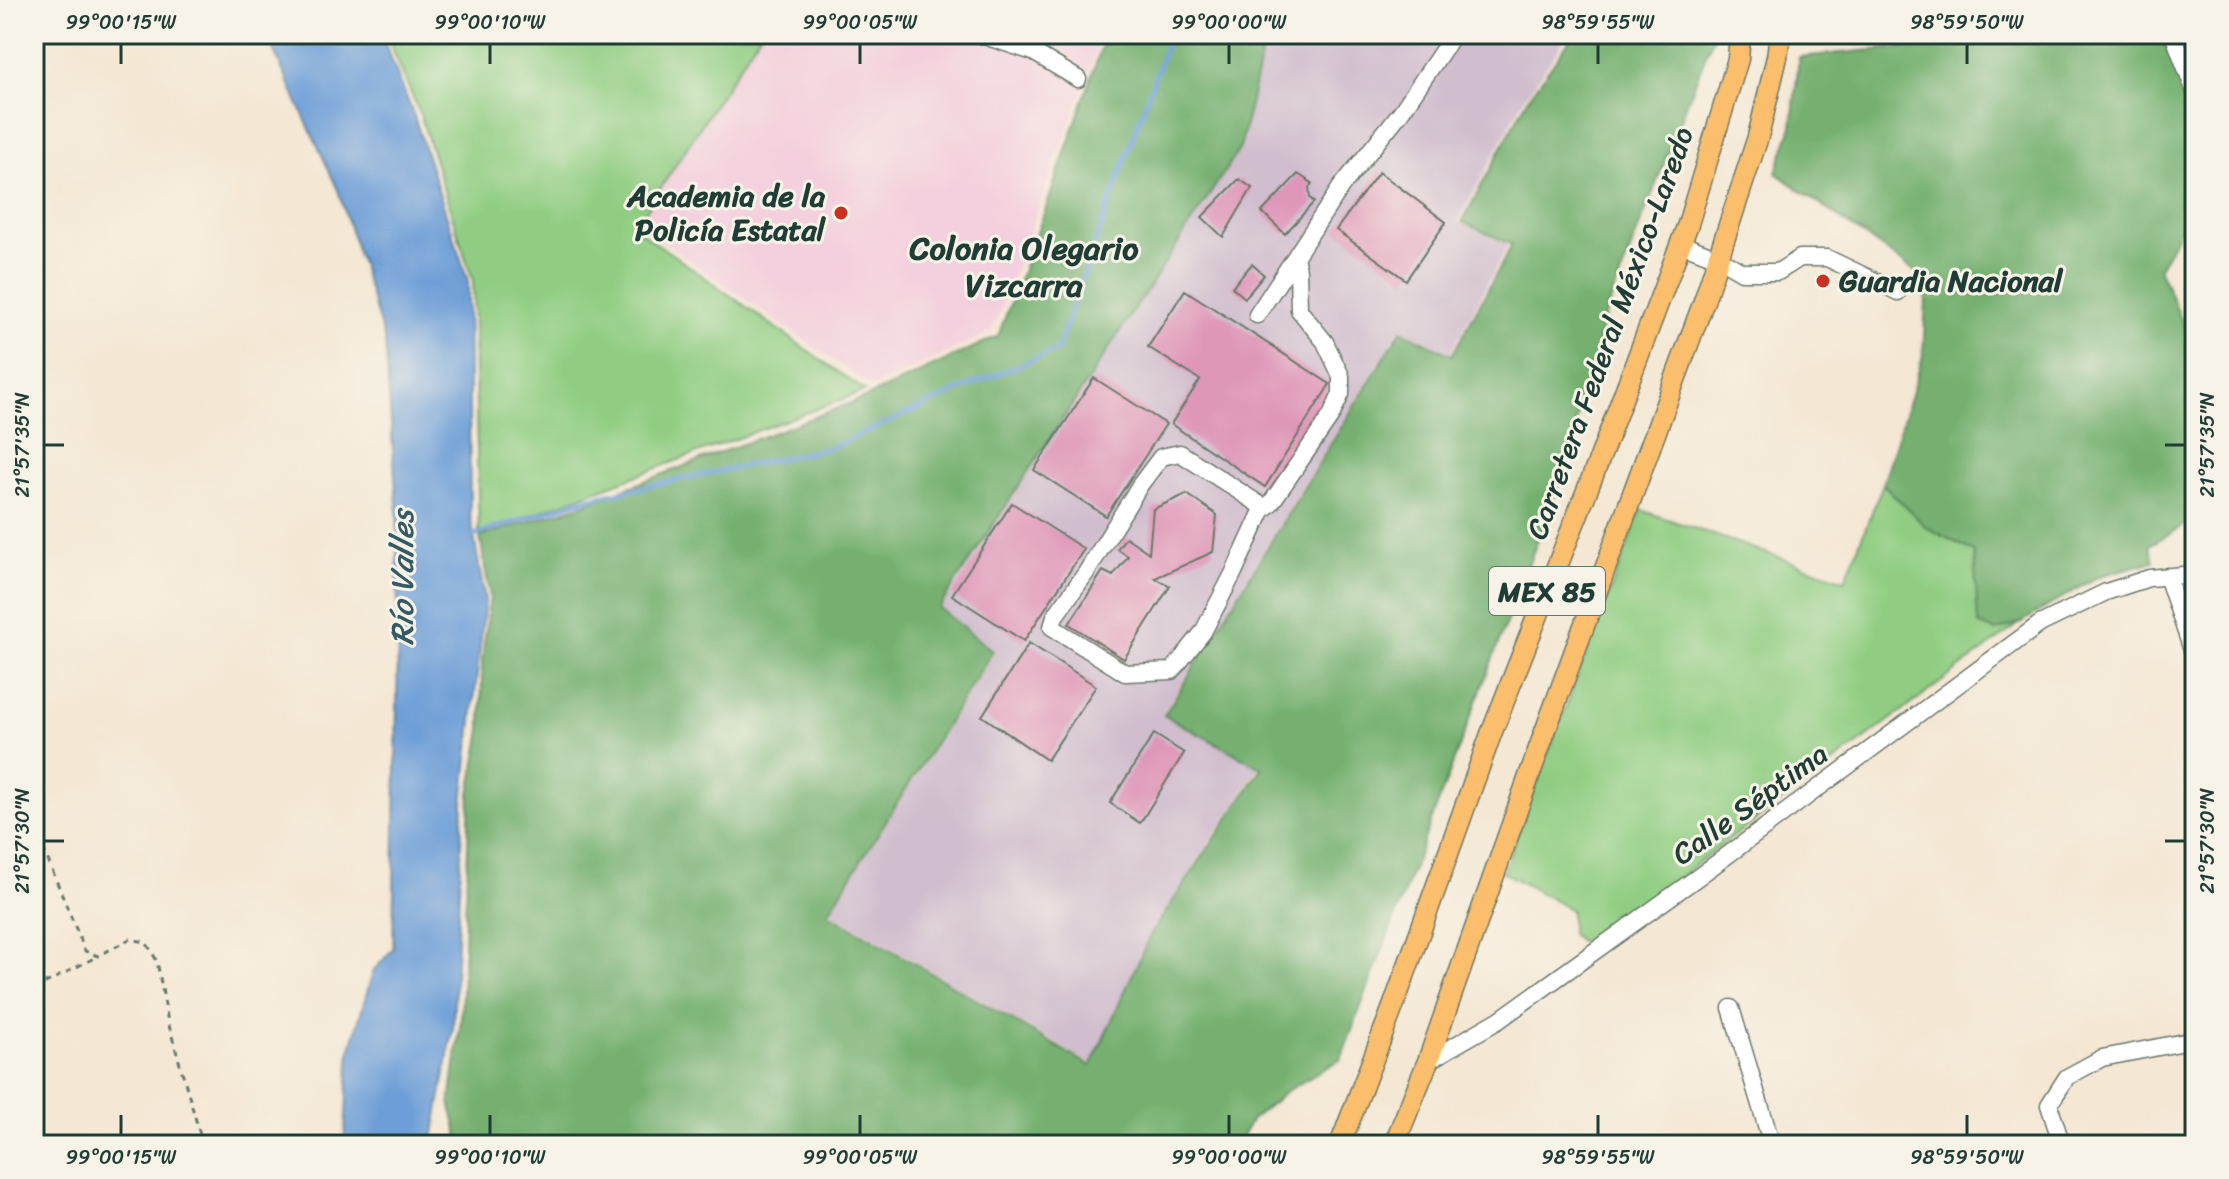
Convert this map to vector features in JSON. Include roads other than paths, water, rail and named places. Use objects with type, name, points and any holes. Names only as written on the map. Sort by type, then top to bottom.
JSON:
[{"type":"main road","name":"Carretera Federal México-Laredo","points":[[1340,1145],[1491,734],[1681,244],[1738,59],[1740,34]]},
{"type":"main road","name":"MEX 85","points":[[1394,1145],[1428,1061],[1718,258],[1758,137],[1780,34]]},
{"type":"street","points":[[978,34],[1033,52],[1078,79]]},
{"type":"street","points":[[1257,315],[1341,187],[1401,112],[1454,34]]},
{"type":"street","points":[[2173,34],[2195,92]]},
{"type":"street","points":[[1681,244],[1718,258],[1742,272],[1778,272],[1800,258],[1827,258],[1898,292]]},
{"type":"street","points":[[1265,508],[1180,453],[1161,457],[1055,616],[1052,627],[1125,673],[1172,671],[1203,632],[1262,511],[1271,503],[1331,416],[1341,394],[1341,376],[1325,342],[1299,310],[1295,257]]},
{"type":"street","name":"Calle Séptima","points":[[1428,1061],[1511,1012],[2040,624],[2106,592],[2149,578],[2195,574]]},
{"type":"street","points":[[2167,576],[2195,659]]},
{"type":"street","points":[[1731,1008],[1772,1145]]},
{"type":"street","points":[[2062,1145],[2049,1105],[2067,1077],[2102,1058],[2195,1040]]},
{"type":"water","name":"Río Valles","points":[[266,34],[381,34],[414,116],[468,281],[470,514],[485,600],[463,804],[453,1029],[432,1145],[344,1145],[350,1051],[373,971],[393,949],[397,505],[385,341],[338,190]]},
{"type":"waterway","points":[[469,537],[582,500],[830,448],[1057,350],[1170,34]]},
{"type":"place","name":"Academia de la Policía Estatal","points":[[841,213]]},
{"type":"place","name":"Guardia Nacional","points":[[1823,281]]},
{"type":"district","name":"Colonia Olegario Vizcarra","points":[[1024,266]]}]
